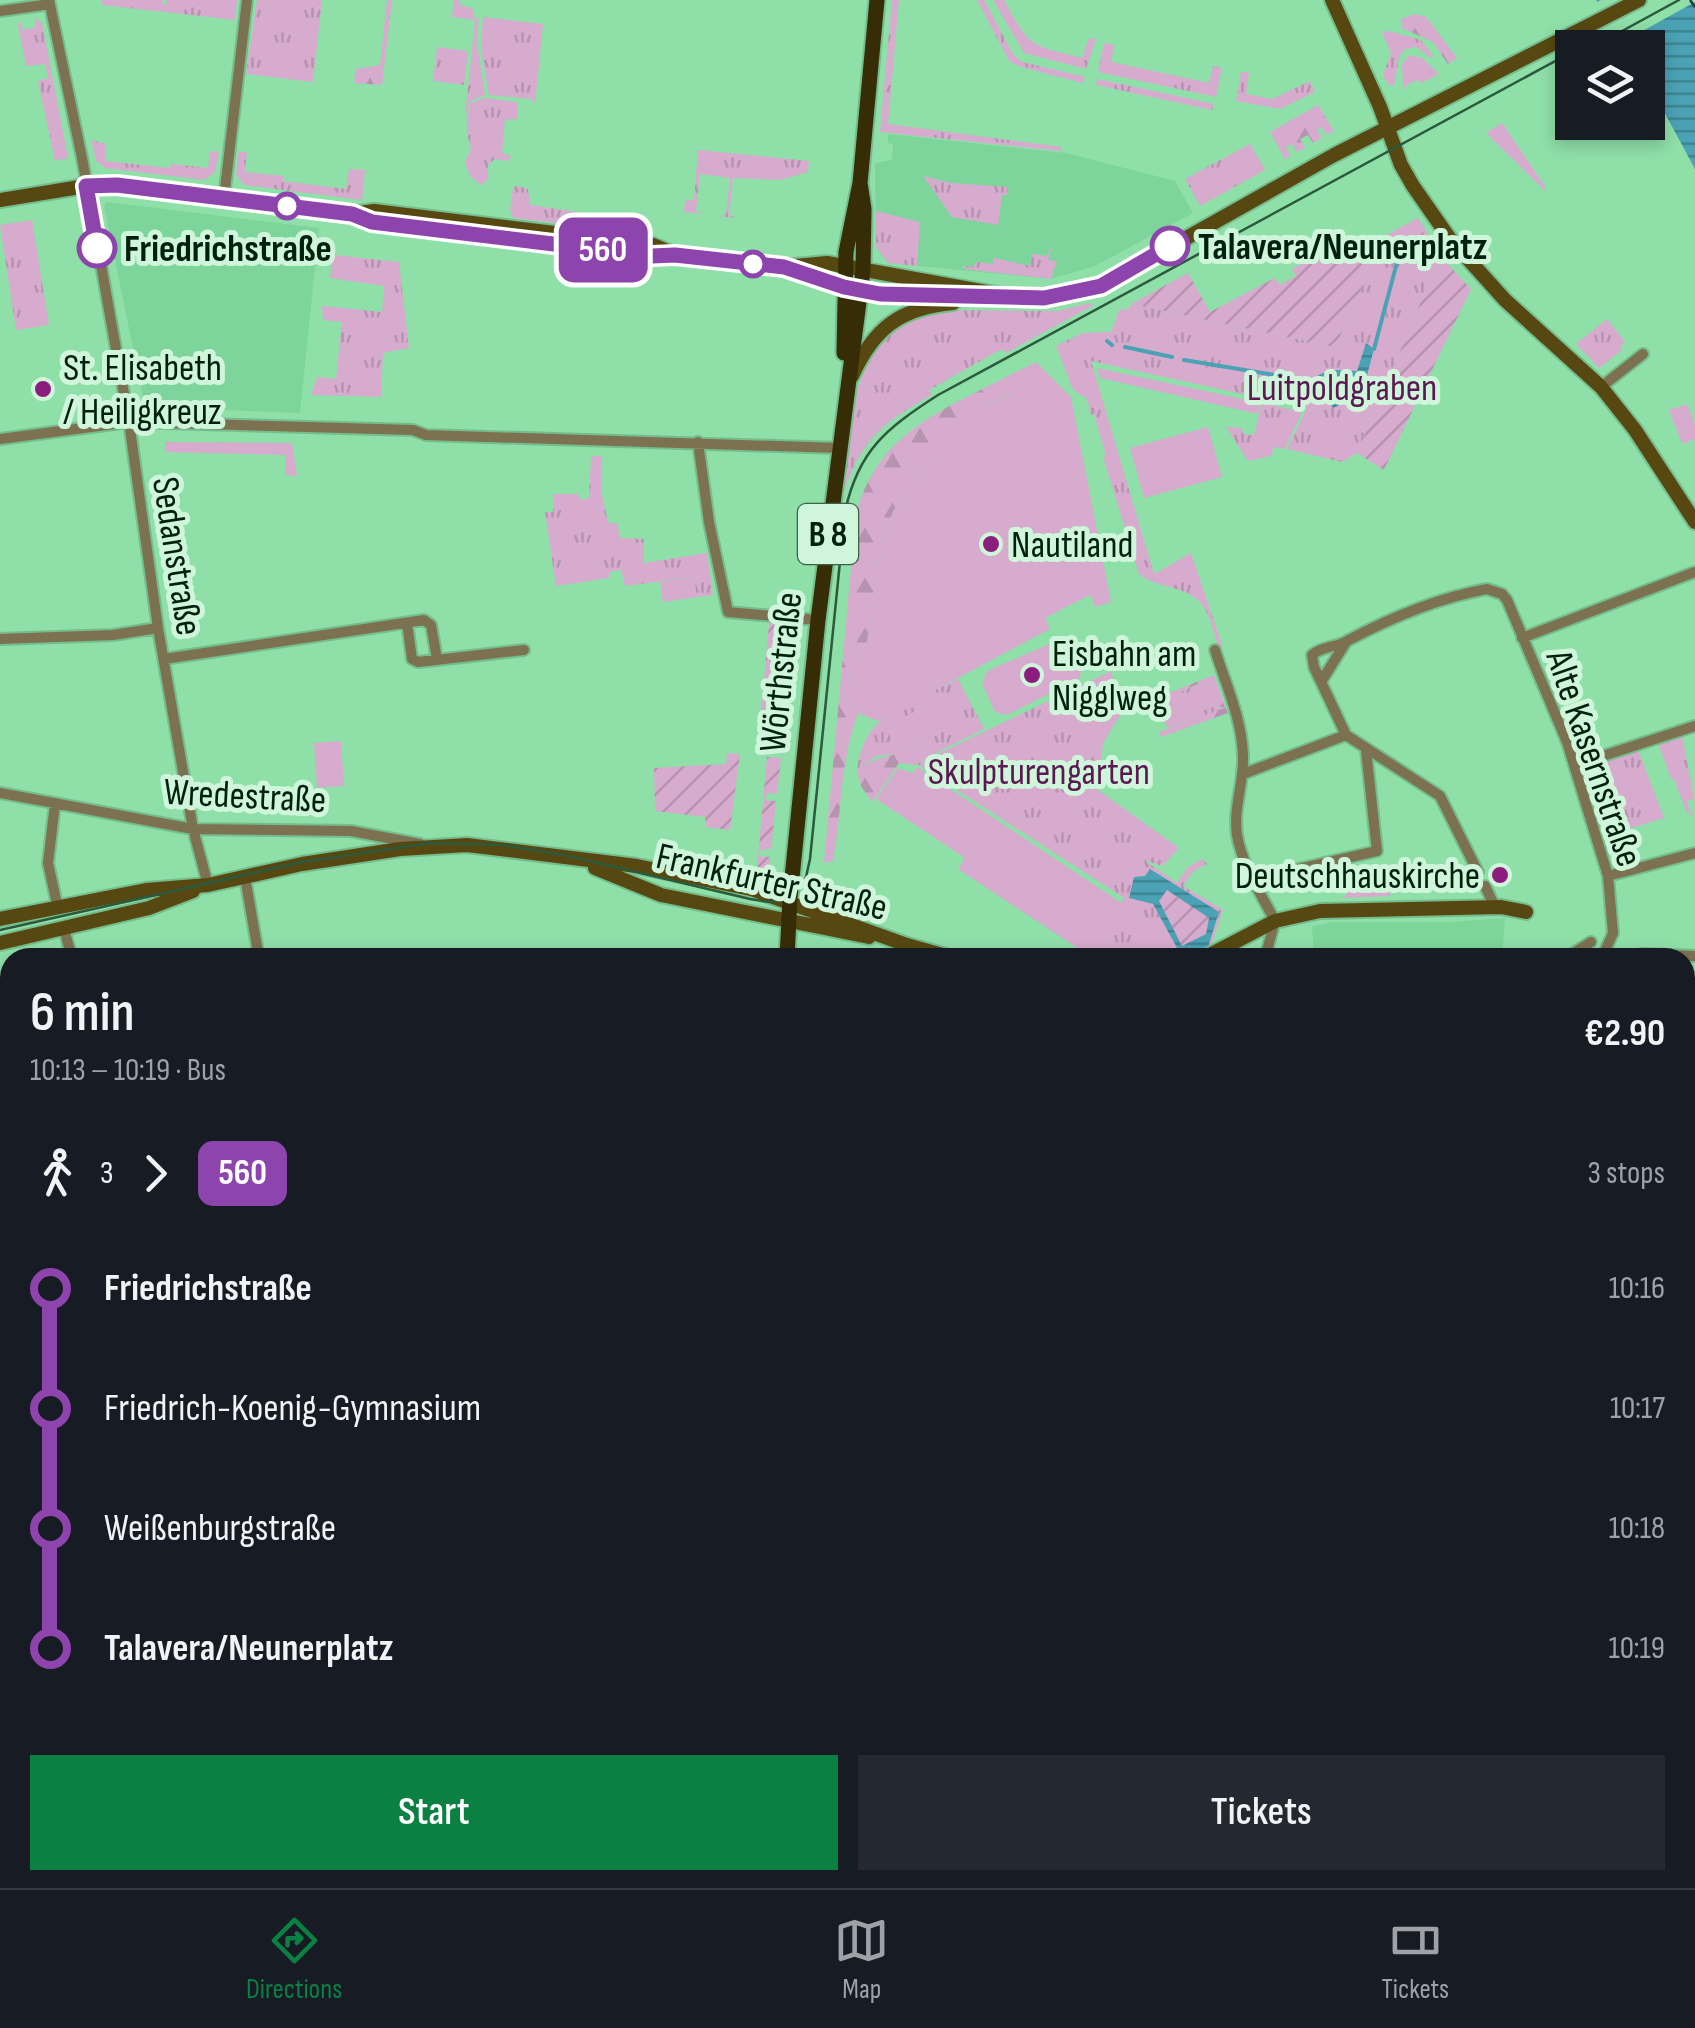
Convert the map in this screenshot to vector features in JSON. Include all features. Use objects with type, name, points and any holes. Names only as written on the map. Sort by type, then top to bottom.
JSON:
[{"type":"main road","points":[[860,184],[877,0]]},
{"type":"main road","name":"Wörthstraße","points":[[844,393],[844,267],[860,184]]},
{"type":"main road","name":"Wörthstraße","points":[[787,948],[818,620],[844,393],[863,271],[864,208],[860,184]]},
{"type":"street","points":[[224,198],[247,0]]},
{"type":"street","points":[[1332,0],[1413,186],[1459,250],[1504,300],[1600,387],[1635,430],[1695,522]]},
{"type":"street","name":"B 8","points":[[844,287],[892,296],[1014,297],[1054,296],[1101,286],[1414,114],[1639,0]]},
{"type":"street","points":[[0,11],[49,2]]},
{"type":"street","name":"Sedanstraße","points":[[49,2],[129,422],[158,628],[193,829],[208,886]]},
{"type":"street","points":[[0,200],[117,185],[352,214],[374,211],[654,245],[675,255],[784,267],[844,287]]},
{"type":"street","points":[[784,267],[821,262],[844,267]]},
{"type":"street","name":"B 8","points":[[844,267],[1014,297]]},
{"type":"street","name":"B 8","points":[[844,393],[868,344],[890,322],[943,304],[1014,297]]},
{"type":"street","points":[[1600,387],[1643,354]]},
{"type":"street","points":[[0,440],[129,422],[839,448]]},
{"type":"street","points":[[698,442],[709,522],[728,612],[818,620]]},
{"type":"street","points":[[1522,638],[1695,572]]},
{"type":"street","name":"Alte Kasernstraße","points":[[1346,642],[1372,626],[1417,608],[1477,590],[1496,590],[1506,600],[1575,766],[1608,876],[1613,932],[1606,948]]},
{"type":"street","points":[[164,659],[424,620],[431,625],[437,659]]},
{"type":"street","points":[[407,623],[412,659],[418,662],[524,650]]},
{"type":"street","points":[[0,639],[113,635],[158,628]]},
{"type":"street","points":[[1346,642],[1319,649],[1312,656],[1346,735],[1440,796],[1478,872]]},
{"type":"street","points":[[1322,682],[1346,642]]},
{"type":"street","points":[[1215,650],[1240,725],[1243,774],[1237,834],[1275,921],[1268,948]]},
{"type":"street","points":[[1575,766],[1695,726]]},
{"type":"street","points":[[1243,774],[1346,735]]},
{"type":"street","points":[[1254,879],[1378,851],[1366,750]]},
{"type":"street","name":"Wredestraße","points":[[0,794],[193,829],[350,831],[430,846]]},
{"type":"street","points":[[56,804],[48,863],[69,948]]},
{"type":"street","name":"Frankfurter Straße","points":[[0,943],[149,908],[208,886],[302,864],[430,846],[501,848],[637,866],[752,890],[918,948]]},
{"type":"street","points":[[1608,876],[1695,853]]},
{"type":"street","name":"Frankfurter Straße","points":[[568,859],[661,895],[907,945]]},
{"type":"street","points":[[245,877],[257,948]]},
{"type":"street","name":"Frankfurter Straße","points":[[0,919],[146,890],[208,886]]},
{"type":"street","points":[[1485,886],[1495,908]]},
{"type":"street","points":[[1222,948],[1275,921],[1339,909],[1495,908],[1526,912]]},
{"type":"street","points":[[1582,948],[1591,942]]},
{"type":"shaded area","points":[[888,134],[1066,153],[1175,181],[1193,213],[1095,266],[1051,279],[888,263],[876,247],[875,163],[892,160],[893,144],[888,143]]},
{"type":"shaded area","points":[[106,202],[319,228],[300,413],[145,407]]},
{"type":"shaded area","points":[[1505,918],[1503,948],[1313,948],[1312,926],[1333,922]]},
{"type":"green space","points":[[102,0],[162,0],[165,6],[167,0],[237,0],[235,20],[102,5]]},
{"type":"green space","points":[[257,0],[322,0],[313,82],[246,74]]},
{"type":"green space","points":[[387,0],[392,0],[382,85],[354,83],[356,69],[380,65]]},
{"type":"green space","points":[[454,0],[472,8],[475,19],[479,18],[477,42],[485,95],[471,101],[465,117],[475,20],[452,17]]},
{"type":"green space","points":[[892,0],[899,0],[888,124],[1062,147],[1061,151],[880,132]]},
{"type":"green space","points":[[977,0],[984,0],[1013,54],[1022,62],[1085,77],[1083,83],[1009,61]]},
{"type":"green space","points":[[993,0],[1004,0],[1026,36],[1042,47],[1082,58],[1089,38],[1096,39],[1086,69],[1024,53]]},
{"type":"green space","points":[[1415,14],[1426,17],[1457,58],[1448,64],[1433,42],[1402,28],[1401,19]]},
{"type":"green space","points":[[483,17],[543,24],[535,104],[532,99],[489,95],[481,48]]},
{"type":"green space","points":[[35,18],[42,23],[68,158],[55,161],[38,81],[48,78],[45,64],[26,66],[18,25],[21,21],[23,30],[36,27]]},
{"type":"green space","points":[[1382,32],[1421,40],[1434,57],[1416,47],[1405,49],[1399,57],[1394,86],[1383,75],[1391,53]]},
{"type":"green space","points":[[1104,43],[1114,45],[1111,62],[1209,83],[1213,66],[1222,68],[1216,97],[1098,72]]},
{"type":"green space","points":[[437,47],[468,51],[464,85],[433,81]]},
{"type":"green space","points":[[1409,55],[1422,58],[1439,74],[1406,85],[1403,92],[1402,64]]},
{"type":"green space","points":[[1241,72],[1249,72],[1246,94],[1272,99],[1310,81],[1315,92],[1280,109],[1236,101]]},
{"type":"green space","points":[[1097,79],[1214,104],[1212,110],[1096,85]]},
{"type":"green space","points":[[484,98],[518,102],[517,119],[505,120],[502,153],[511,156],[509,161],[495,159],[488,165],[488,180],[481,185],[470,176],[465,162],[471,149],[469,109],[471,103]]},
{"type":"green space","points":[[1318,105],[1334,131],[1327,135],[1321,127],[1317,130],[1322,138],[1313,143],[1308,135],[1300,139],[1305,148],[1296,152],[1292,144],[1286,147],[1291,156],[1285,159],[1270,132]]},
{"type":"green space","points":[[1502,123],[1546,188],[1546,192],[1486,133]]},
{"type":"green space","points":[[91,140],[106,144],[105,161],[170,168],[171,164],[208,168],[210,152],[219,151],[215,172],[204,180],[105,168],[96,161]]},
{"type":"green space","points":[[1250,144],[1265,170],[1200,206],[1185,179]]},
{"type":"green space","points":[[698,150],[809,161],[808,172],[780,180],[733,178],[729,215],[737,218],[717,216],[726,215],[730,178],[700,174],[696,211],[704,214],[684,212],[685,200],[694,200]]},
{"type":"green space","points":[[238,152],[247,152],[245,172],[283,176],[283,181],[346,189],[349,169],[365,170],[362,200],[244,185],[236,175]]},
{"type":"green space","points":[[923,176],[951,183],[1008,187],[1007,195],[1002,195],[998,225],[952,217]]},
{"type":"green space","points":[[513,187],[528,189],[530,205],[584,213],[583,226],[513,218],[510,210]]},
{"type":"green space","points":[[876,211],[920,222],[917,266],[888,263],[876,247]]},
{"type":"green space","name":"Luitpoldgraben","points":[[1418,218],[1444,260],[1436,266],[1357,453],[1342,462],[1287,449],[1307,408],[1091,361],[1154,574],[1191,553],[1223,648],[1219,649],[1200,602],[1139,574],[1094,414],[1091,415],[1087,399],[1073,390],[1056,346],[1082,333],[1111,332],[1119,310],[1130,308],[1131,304],[1335,347],[1379,250],[1379,239]]},
{"type":"green space","points":[[32,220],[49,325],[16,330],[0,225]]},
{"type":"green space","points":[[1053,243],[1048,260],[1057,261],[1051,279],[963,269],[974,267],[975,262],[993,264],[994,258],[1030,266],[1032,254],[1047,256]]},
{"type":"green space","points":[[1360,244],[1366,255],[1375,259],[1335,347],[1131,304],[1188,273],[1210,312],[1275,278],[1280,285],[1296,276],[1292,269],[1335,246],[1340,255]]},
{"type":"green space","points":[[333,255],[399,262],[409,348],[383,353],[381,397],[311,395],[317,377],[336,379],[342,322],[323,320],[322,306],[382,312],[384,286],[330,278]]},
{"type":"green space","points":[[1444,260],[1471,289],[1384,470],[1357,453],[1436,266]]},
{"type":"green space","points":[[1094,305],[1006,353],[998,351],[929,390],[932,395],[881,429],[861,454],[839,511],[858,387],[874,345],[901,323],[937,310],[1057,311]]},
{"type":"green space","points":[[1607,319],[1625,342],[1622,350],[1599,368],[1576,344]]},
{"type":"green space","name":"Nautiland","points":[[1036,362],[1071,397],[1111,602],[1095,607],[1090,595],[1045,618],[1050,629],[877,721],[858,713],[846,702],[850,666],[867,642],[884,531],[899,500],[916,482],[956,418],[1010,394],[1002,379]]},
{"type":"green space","points":[[1097,368],[1261,403],[1258,414],[1100,378]]},
{"type":"green space","points":[[1002,379],[1010,393],[956,419],[916,482],[899,500],[884,531],[867,642],[850,666],[846,702],[858,713],[845,768],[833,861],[824,863],[856,514],[866,487],[894,446],[932,416]]},
{"type":"green space","points":[[1262,403],[1302,412],[1285,449],[1274,447],[1271,456],[1248,461],[1226,427],[1241,428],[1244,434],[1254,435]]},
{"type":"green space","points":[[1687,404],[1695,439],[1682,444],[1669,410]]},
{"type":"green space","points":[[1208,427],[1222,477],[1144,498],[1130,448]]},
{"type":"green space","points":[[165,442],[292,443],[297,476],[286,475],[285,455],[165,452]]},
{"type":"green space","points":[[591,456],[602,456],[601,490],[608,523],[617,523],[620,538],[644,539],[644,563],[707,553],[713,595],[697,597],[693,577],[625,586],[621,570],[609,572],[609,578],[556,586],[545,512],[553,512],[554,494],[589,498]]},
{"type":"green space","points":[[694,577],[697,597],[663,602],[660,582]]},
{"type":"green space","points":[[769,623],[793,625],[784,728],[760,726]]},
{"type":"green space","name":"Eisbahn am Nigglweg","points":[[1063,638],[1070,642],[1083,665],[1079,679],[1007,715],[995,712],[982,684],[987,671]]},
{"type":"green space","name":"Skulpturengarten","points":[[1111,671],[1122,712],[1103,743],[1098,790],[1179,848],[1162,866],[1144,860],[1177,883],[1188,867],[1202,859],[1207,864],[1193,871],[1183,886],[1223,910],[1210,948],[1093,948],[1124,898],[917,764]]},
{"type":"green space","points":[[1214,675],[1226,707],[1213,707],[1200,683],[1180,692],[1186,711],[1175,717],[1173,709],[1157,709],[1152,700]]},
{"type":"green space","points":[[958,679],[984,729],[932,755],[913,747],[941,733],[886,727],[900,754],[876,756],[857,770],[869,734],[880,721],[892,711]]},
{"type":"green space","points":[[1201,683],[1213,707],[1227,708],[1168,728],[1157,710],[1180,692]]},
{"type":"green space","points":[[927,705],[941,733],[900,754],[885,727]]},
{"type":"green space","points":[[1226,707],[1228,713],[1161,737],[1159,732]]},
{"type":"green space","points":[[1681,729],[1694,799],[1687,801],[1692,817],[1671,779],[1656,737]]},
{"type":"green space","points":[[341,741],[344,786],[317,788],[314,743]]},
{"type":"green space","points":[[1636,744],[1664,818],[1618,832],[1597,758]]},
{"type":"green space","points":[[913,747],[932,755],[915,765],[899,763],[872,802],[861,786],[857,770]]},
{"type":"green space","points":[[727,753],[740,754],[730,830],[706,827],[705,817],[655,811],[654,768],[726,764]]},
{"type":"green space","points":[[767,757],[781,758],[777,794],[767,793],[765,800],[776,801],[771,849],[760,850],[760,856],[770,857],[769,868],[756,880]]},
{"type":"green space","points":[[917,767],[1123,904],[1093,948],[1077,948],[958,869],[965,858],[876,799],[898,768],[912,773]]},
{"type":"green space","points":[[1394,870],[1390,896],[1342,898],[1346,891],[1382,882],[1381,871]]},
{"type":"green space","points":[[1167,890],[1209,918],[1206,934],[1182,946],[1159,901]]},
{"type":"water","points":[[1596,0],[1695,0],[1695,169],[1665,113],[1665,30],[1617,30]]},
{"type":"water","points":[[1366,343],[1374,349],[1362,394],[1333,408],[1318,375],[1333,370],[1357,371]]},
{"type":"water","points":[[1150,869],[1219,912],[1208,948],[1177,948],[1153,904],[1129,898],[1134,877],[1145,876]],"holes":[[[1167,890],[1209,918],[1206,934],[1182,946],[1159,901]]]},
{"type":"pier","points":[[1601,0],[1695,0],[1644,30],[1612,30],[1593,4]]},
{"type":"waterway","points":[[1374,349],[1400,251]]},
{"type":"waterway","points":[[1107,341],[1112,345]]},
{"type":"waterway","points":[[1125,347],[1172,357]]},
{"type":"waterway","points":[[1184,360],[1293,378]]},
{"type":"waterway","points":[[1302,381],[1321,381]]},
{"type":"ferry route","points":[[1690,0],[1695,7]]},
{"type":"tram line","points":[[1624,30],[1679,0]]},
{"type":"tram line","points":[[0,930],[302,862],[430,843],[502,845],[569,856],[750,899],[769,902],[790,898],[806,877],[810,859],[845,512],[858,472],[877,443],[938,395],[1555,61]]},
{"type":"bus line","name":"560","points":[[97,248],[86,186],[117,185],[352,214],[372,222],[652,256],[784,267],[861,292],[892,296],[1044,298],[1076,293],[1101,286],[1170,246]]},
{"type":"place","name":"Talavera/Neunerplatz","points":[[1170,246]]},
{"type":"place","name":"Friedrichstraße","points":[[97,248]]},
{"type":"place","name":"St. Elisabeth / Heiligkreuz","points":[[43,389]]},
{"type":"place","name":"Nautiland","points":[[991,544]]},
{"type":"place","name":"Eisbahn am Nigglweg","points":[[1032,675]]},
{"type":"place","name":"Deutschhauskirche","points":[[1500,875]]}]
